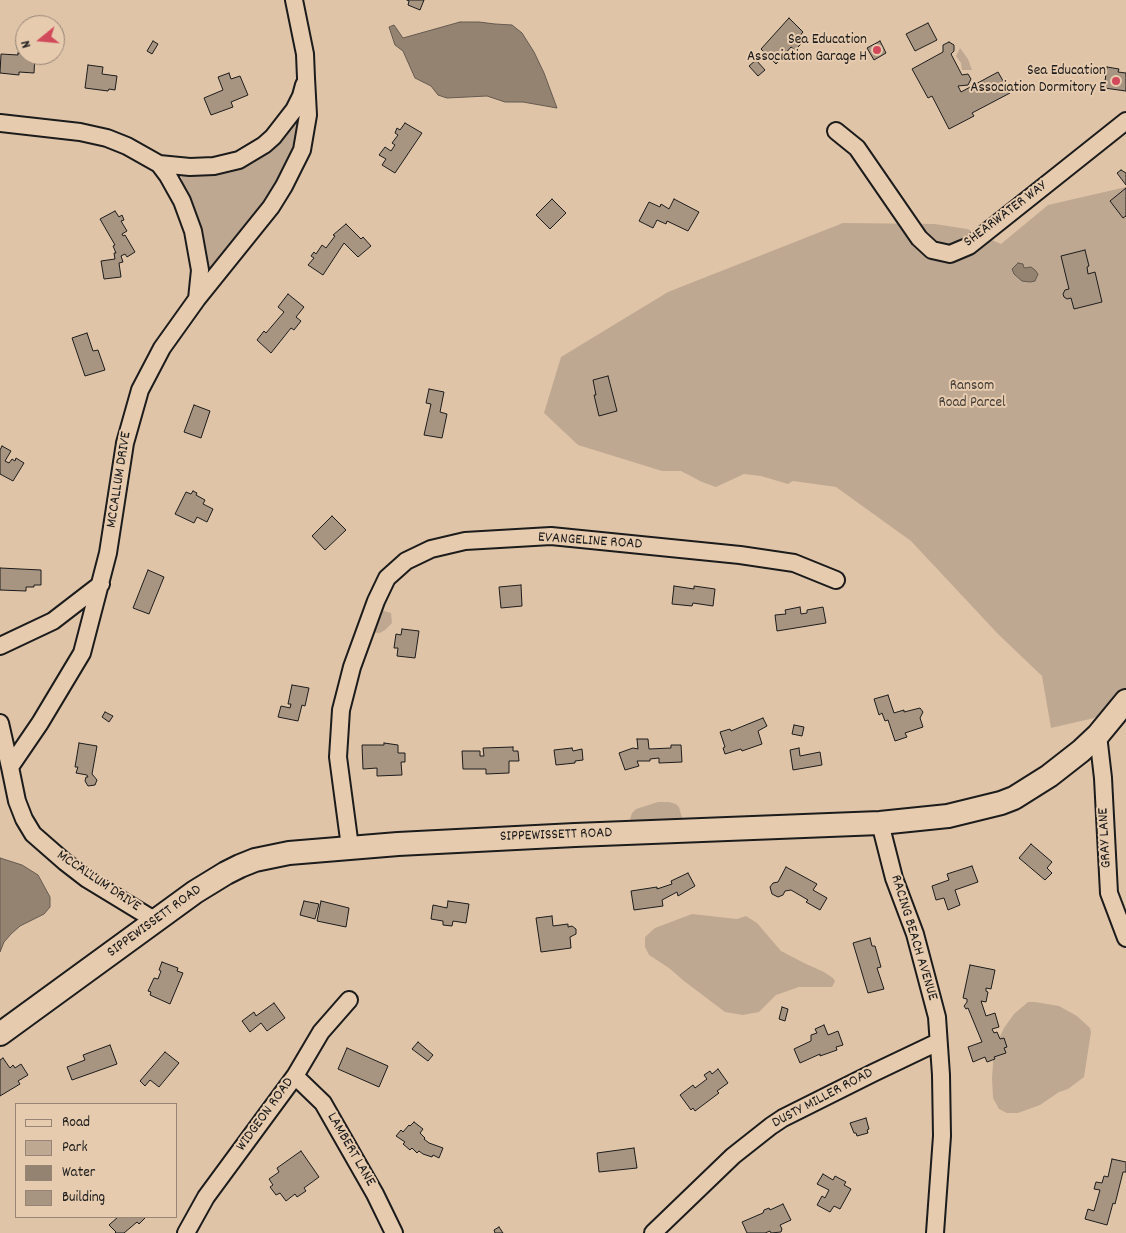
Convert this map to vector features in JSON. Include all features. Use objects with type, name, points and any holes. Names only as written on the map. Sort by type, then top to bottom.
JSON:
[{"type":"main road","name":"SIPPEWISSETT ROAD","points":[[0,1034],[211,882],[240,866],[289,853],[350,847],[566,835],[880,823],[948,816],[1014,798],[1049,776],[1098,735],[1126,701]]},
{"type":"street","name":"MCCALLUM DRIVE","points":[[156,921],[87,879],[33,834],[17,802],[10,767],[40,723],[82,653],[101,584],[114,518],[125,443],[132,412],[140,390],[162,348],[197,299],[271,207],[302,150],[308,116],[305,54],[294,0]]},
{"type":"street","points":[[159,164],[214,166],[239,160],[253,153],[273,137],[285,122],[301,96],[306,78]]},
{"type":"street","name":"SHEARWATER WAY","points":[[836,131],[857,148],[919,238],[932,250],[950,254],[969,246],[1126,121]]},
{"type":"street","points":[[0,123],[80,132],[107,138],[127,146],[159,164],[176,188],[188,214],[193,231],[200,270],[197,299]]},
{"type":"street","name":"EVANGELINE ROAD","points":[[350,847],[338,758],[341,710],[352,667],[376,601],[387,578],[406,561],[430,549],[465,540],[551,536],[740,555],[794,563],[836,580]]},
{"type":"street","points":[[0,646],[53,621],[101,584]]},
{"type":"street","points":[[0,723],[10,767]]},
{"type":"street","name":"GRAY LANE","points":[[1098,735],[1103,778],[1109,893],[1126,938]]},
{"type":"street","name":"RACING BEACH AVENUE","points":[[880,823],[894,878],[915,934],[937,1018],[941,1075],[942,1136],[935,1233]]},
{"type":"street","name":"WIDGEON ROAD","points":[[186,1233],[206,1197],[295,1076],[321,1032],[349,1000]]},
{"type":"street","name":"DUSTY MILLER ROAD","points":[[653,1233],[733,1156],[771,1126],[840,1089],[938,1042]]},
{"type":"street","name":"LAMBERT LANE","points":[[295,1076],[322,1103],[394,1233]]},
{"type":"green space","points":[[960,48],[968,59],[972,70],[962,70],[961,63],[956,56]]},
{"type":"green space","points":[[299,115],[297,139],[290,161],[266,200],[214,269],[205,268],[181,186],[182,174],[216,171]]},
{"type":"green space","name":"Ransom Road Parcel","points":[[1126,187],[1126,703],[1120,712],[1051,728],[1042,676],[998,634],[911,541],[836,487],[793,481],[788,484],[761,476],[744,474],[716,487],[681,471],[662,471],[578,445],[544,413],[561,357],[668,292],[843,223],[935,224],[967,229],[1001,244],[1048,205]]},
{"type":"green space","points":[[378,609],[391,613],[392,623],[380,633],[370,632]]},
{"type":"green space","points":[[658,802],[676,804],[679,807],[683,822],[628,826],[632,813],[636,809]]},
{"type":"green space","points":[[692,914],[737,919],[746,916],[757,923],[781,951],[824,972],[835,981],[832,987],[799,987],[776,995],[759,1012],[743,1015],[725,1012],[669,968],[649,955],[645,947],[645,937],[655,928]]},
{"type":"green space","points":[[1028,1002],[1059,1006],[1077,1016],[1090,1028],[1084,1077],[1068,1089],[1059,1092],[1040,1105],[1018,1113],[1007,1113],[999,1109],[993,1098],[994,1049],[1004,1028],[1014,1014]]},
{"type":"water","points":[[460,22],[512,25],[522,33],[544,73],[557,108],[523,102],[505,102],[487,96],[447,98],[438,95],[431,86],[415,78],[403,51],[395,45],[389,27],[394,25],[403,38]]},
{"type":"water","points":[[1018,263],[1023,264],[1024,268],[1031,267],[1035,270],[1038,274],[1035,281],[1022,281],[1014,274],[1012,269]]},
{"type":"water","points":[[0,858],[22,865],[38,875],[50,897],[50,907],[44,914],[20,926],[11,934],[4,942],[0,952]]},
{"type":"building","points":[[407,0],[424,0],[420,10],[408,5],[409,1]]},
{"type":"building","points":[[789,18],[803,32],[798,38],[803,42],[795,50],[791,47],[776,64],[761,49]]},
{"type":"building","points":[[928,23],[937,40],[915,51],[906,34]]},
{"type":"building","points":[[153,41],[158,44],[152,54],[147,51]]},
{"type":"building","name":"Sea Education Association Garage H","points":[[880,41],[886,53],[874,60],[867,48]]},
{"type":"building","points":[[949,42],[954,45],[954,51],[951,54],[962,75],[968,74],[971,79],[968,85],[958,86],[961,92],[998,72],[1010,93],[972,113],[974,116],[949,129],[932,96],[928,98],[912,69],[943,52],[943,45]]},
{"type":"building","points":[[1,54],[15,55],[15,65],[34,65],[34,73],[19,72],[19,75],[0,73]]},
{"type":"building","points":[[756,60],[765,70],[758,76],[749,66]]},
{"type":"building","points":[[88,65],[103,67],[102,74],[117,76],[115,90],[85,88]]},
{"type":"building","name":"Sea Education Association Dormitory E","points":[[1107,67],[1119,69],[1118,72],[1126,73],[1126,91],[1104,88]]},
{"type":"building","points":[[229,73],[231,79],[240,76],[248,95],[231,102],[233,107],[211,115],[204,98],[223,90],[218,77]]},
{"type":"building","points":[[405,123],[422,133],[395,173],[382,165],[386,159],[379,155],[385,147],[391,151],[395,145],[392,143],[398,135],[395,133],[397,128],[400,130]]},
{"type":"building","points":[[1121,170],[1126,173],[1126,185],[1117,173]]},
{"type":"building","points":[[1126,188],[1126,216],[1123,218],[1110,201]]},
{"type":"building","points":[[552,199],[566,213],[550,229],[536,215]]},
{"type":"building","points":[[674,199],[699,212],[688,231],[667,221],[666,224],[657,220],[653,228],[639,221],[649,202],[660,207],[661,204],[669,209]]},
{"type":"building","points":[[115,211],[119,217],[122,215],[124,220],[121,221],[127,231],[122,234],[123,236],[125,235],[135,252],[127,257],[125,254],[121,256],[123,262],[119,263],[121,277],[104,279],[101,261],[115,259],[114,253],[116,253],[113,246],[115,245],[100,219]]},
{"type":"building","points":[[346,224],[371,246],[358,257],[344,243],[323,275],[308,265],[314,258],[311,256],[314,252],[316,254],[322,245],[326,248],[335,236],[333,235]]},
{"type":"building","points":[[1085,250],[1089,266],[1087,267],[1088,274],[1095,272],[1102,302],[1074,309],[1071,298],[1067,299],[1063,294],[1065,290],[1069,289],[1061,256]]},
{"type":"building","points":[[288,294],[304,307],[296,317],[301,321],[294,330],[291,328],[271,353],[257,340],[264,331],[266,333],[284,312],[278,307]]},
{"type":"building","points":[[87,333],[93,351],[98,350],[105,370],[85,376],[72,338]]},
{"type":"building","points":[[608,376],[617,411],[599,416],[593,380]]},
{"type":"building","points":[[429,389],[444,392],[440,412],[447,414],[442,438],[424,435],[431,404],[426,403]]},
{"type":"building","points":[[194,405],[210,411],[201,438],[184,432]]},
{"type":"building","points":[[2,446],[11,451],[5,461],[9,463],[12,459],[15,461],[16,458],[24,463],[13,481],[0,474],[0,450]]},
{"type":"building","points":[[193,491],[205,500],[203,504],[213,509],[207,522],[197,517],[194,523],[175,514],[186,492],[191,494]]},
{"type":"building","points":[[332,516],[346,530],[325,550],[312,536]]},
{"type":"building","points":[[0,568],[41,570],[41,585],[26,587],[26,591],[0,590]]},
{"type":"building","points":[[148,570],[164,577],[149,614],[133,608]]},
{"type":"building","points":[[521,585],[522,606],[501,608],[499,587]]},
{"type":"building","points":[[674,586],[694,589],[694,586],[715,589],[713,606],[693,603],[692,606],[672,604]]},
{"type":"building","points":[[800,607],[801,614],[807,613],[807,610],[823,607],[826,623],[777,631],[775,615],[786,614],[785,610]]},
{"type":"building","points":[[402,629],[419,631],[415,658],[397,656],[398,648],[394,648],[396,634],[401,635]]},
{"type":"building","points":[[292,685],[309,688],[305,706],[302,705],[298,721],[278,717],[281,706],[290,708],[291,704],[288,704]]},
{"type":"building","points":[[888,695],[894,713],[920,708],[923,712],[920,718],[923,727],[905,733],[907,737],[895,741],[888,720],[885,721],[882,713],[879,715],[874,699]]},
{"type":"building","points":[[105,712],[113,716],[109,722],[102,717]]},
{"type":"building","points":[[763,718],[767,726],[758,731],[762,744],[742,751],[741,749],[725,754],[723,748],[725,747],[720,732],[730,729],[731,731]]},
{"type":"building","points":[[794,725],[804,727],[802,736],[792,734]]},
{"type":"building","points":[[637,739],[648,739],[649,749],[671,748],[671,745],[681,745],[682,762],[659,763],[659,758],[650,759],[650,761],[637,761],[639,766],[625,770],[619,753],[633,748],[638,749]]},
{"type":"building","points":[[79,743],[97,746],[92,774],[97,780],[95,785],[88,786],[85,781],[86,777],[88,777],[87,775],[76,773],[78,767],[75,767]]},
{"type":"building","points":[[384,743],[398,745],[398,753],[405,753],[405,762],[401,762],[402,775],[377,776],[377,768],[363,769],[362,745],[384,745]]},
{"type":"building","points":[[513,747],[513,751],[518,751],[519,761],[509,761],[509,773],[486,774],[486,769],[463,769],[462,751],[480,751],[480,756],[484,756],[483,748]]},
{"type":"building","points":[[572,748],[573,751],[582,749],[583,760],[556,765],[554,750]]},
{"type":"building","points":[[799,748],[800,756],[820,752],[822,765],[793,770],[790,750]]},
{"type":"building","points":[[1031,844],[1052,862],[1047,868],[1052,873],[1045,880],[1019,858]]},
{"type":"building","points":[[972,866],[978,882],[955,890],[960,905],[948,910],[944,898],[936,900],[932,886],[949,880],[947,874]]},
{"type":"building","points":[[786,867],[817,884],[813,890],[827,898],[820,910],[791,890],[785,891],[783,895],[778,897],[772,894],[770,887],[773,883],[778,882]]},
{"type":"building","points":[[688,873],[695,886],[678,896],[677,892],[662,900],[663,906],[634,910],[631,891],[657,887],[657,889],[672,884],[671,881]]},
{"type":"building","points":[[304,901],[319,904],[315,919],[300,915]]},
{"type":"building","points":[[321,901],[349,908],[346,927],[317,921]]},
{"type":"building","points":[[448,901],[469,904],[466,923],[453,921],[452,926],[443,925],[443,921],[431,919],[433,905],[447,908]]},
{"type":"building","points":[[552,916],[553,926],[568,924],[568,927],[572,926],[576,929],[576,934],[570,937],[571,948],[541,952],[536,918]]},
{"type":"building","points":[[870,938],[872,946],[875,946],[881,967],[877,968],[884,989],[868,993],[853,943]]},
{"type":"building","points":[[162,962],[178,968],[177,971],[183,973],[170,1004],[150,995],[151,992],[148,991],[154,978],[158,979]]},
{"type":"building","points":[[970,965],[995,970],[991,989],[986,988],[988,992],[986,1002],[981,1001],[986,1016],[995,1013],[999,1027],[992,1029],[994,1033],[997,1032],[1000,1039],[1004,1038],[1007,1047],[1004,1048],[1006,1053],[994,1057],[995,1059],[987,1062],[985,1057],[973,1062],[968,1047],[982,1042],[968,1008],[966,1009],[964,1006],[967,1002],[967,999],[963,998]]},
{"type":"building","points":[[274,1003],[285,1018],[267,1031],[261,1023],[250,1032],[242,1021],[254,1012],[256,1016]]},
{"type":"building","points":[[782,1007],[788,1009],[785,1021],[779,1019]]},
{"type":"building","points":[[824,1025],[828,1035],[838,1031],[843,1045],[836,1047],[837,1050],[820,1056],[820,1054],[800,1063],[794,1049],[811,1041],[811,1035],[817,1033],[815,1029]]},
{"type":"building","points":[[418,1042],[433,1055],[428,1061],[412,1049]]},
{"type":"building","points":[[110,1045],[117,1064],[72,1080],[67,1067],[85,1060],[83,1055]]},
{"type":"building","points":[[347,1048],[388,1066],[379,1087],[338,1069]]},
{"type":"building","points":[[165,1052],[179,1063],[159,1087],[150,1080],[145,1086],[140,1081]]},
{"type":"building","points":[[3,1058],[10,1068],[13,1065],[15,1068],[21,1064],[28,1075],[18,1081],[20,1084],[0,1096],[0,1060]]},
{"type":"building","points":[[718,1069],[728,1083],[717,1091],[719,1093],[695,1111],[693,1108],[691,1110],[680,1095],[693,1085],[695,1088],[707,1079],[704,1075],[710,1071],[712,1074]]},
{"type":"building","points":[[866,1118],[869,1129],[867,1130],[868,1133],[857,1136],[850,1123]]},
{"type":"building","points":[[414,1122],[423,1129],[420,1133],[424,1139],[443,1148],[439,1158],[423,1154],[419,1151],[417,1153],[412,1148],[410,1150],[403,1144],[405,1142],[396,1136],[401,1130],[403,1132]]},
{"type":"building","points":[[634,1148],[637,1168],[599,1172],[597,1153]]},
{"type":"building","points":[[301,1151],[319,1177],[304,1188],[306,1191],[297,1197],[295,1194],[286,1201],[280,1193],[276,1195],[270,1187],[273,1185],[269,1179],[279,1172],[277,1168]]},
{"type":"building","points":[[1112,1159],[1126,1162],[1126,1172],[1123,1172],[1115,1204],[1113,1203],[1107,1225],[1085,1219],[1088,1209],[1094,1211],[1100,1190],[1094,1189],[1096,1182],[1102,1183],[1104,1176],[1108,1177]]},
{"type":"building","points":[[823,1174],[833,1180],[835,1176],[846,1182],[844,1185],[851,1189],[840,1209],[834,1206],[830,1212],[817,1205],[822,1196],[825,1198],[829,1190],[817,1184]]},
{"type":"building","points":[[783,1204],[791,1220],[780,1225],[781,1232],[747,1233],[742,1222],[763,1213],[764,1210],[769,1208],[770,1210]]},
{"type":"building","points":[[117,1218],[145,1218],[124,1233],[115,1233],[109,1225]]},
{"type":"building","points":[[499,1227],[503,1233],[495,1233],[494,1230]]},
{"type":"place","name":"Sea Education Association Garage H","points":[[877,50]]},
{"type":"place","name":"Sea Education Association Dormitory E","points":[[1116,81]]}]
